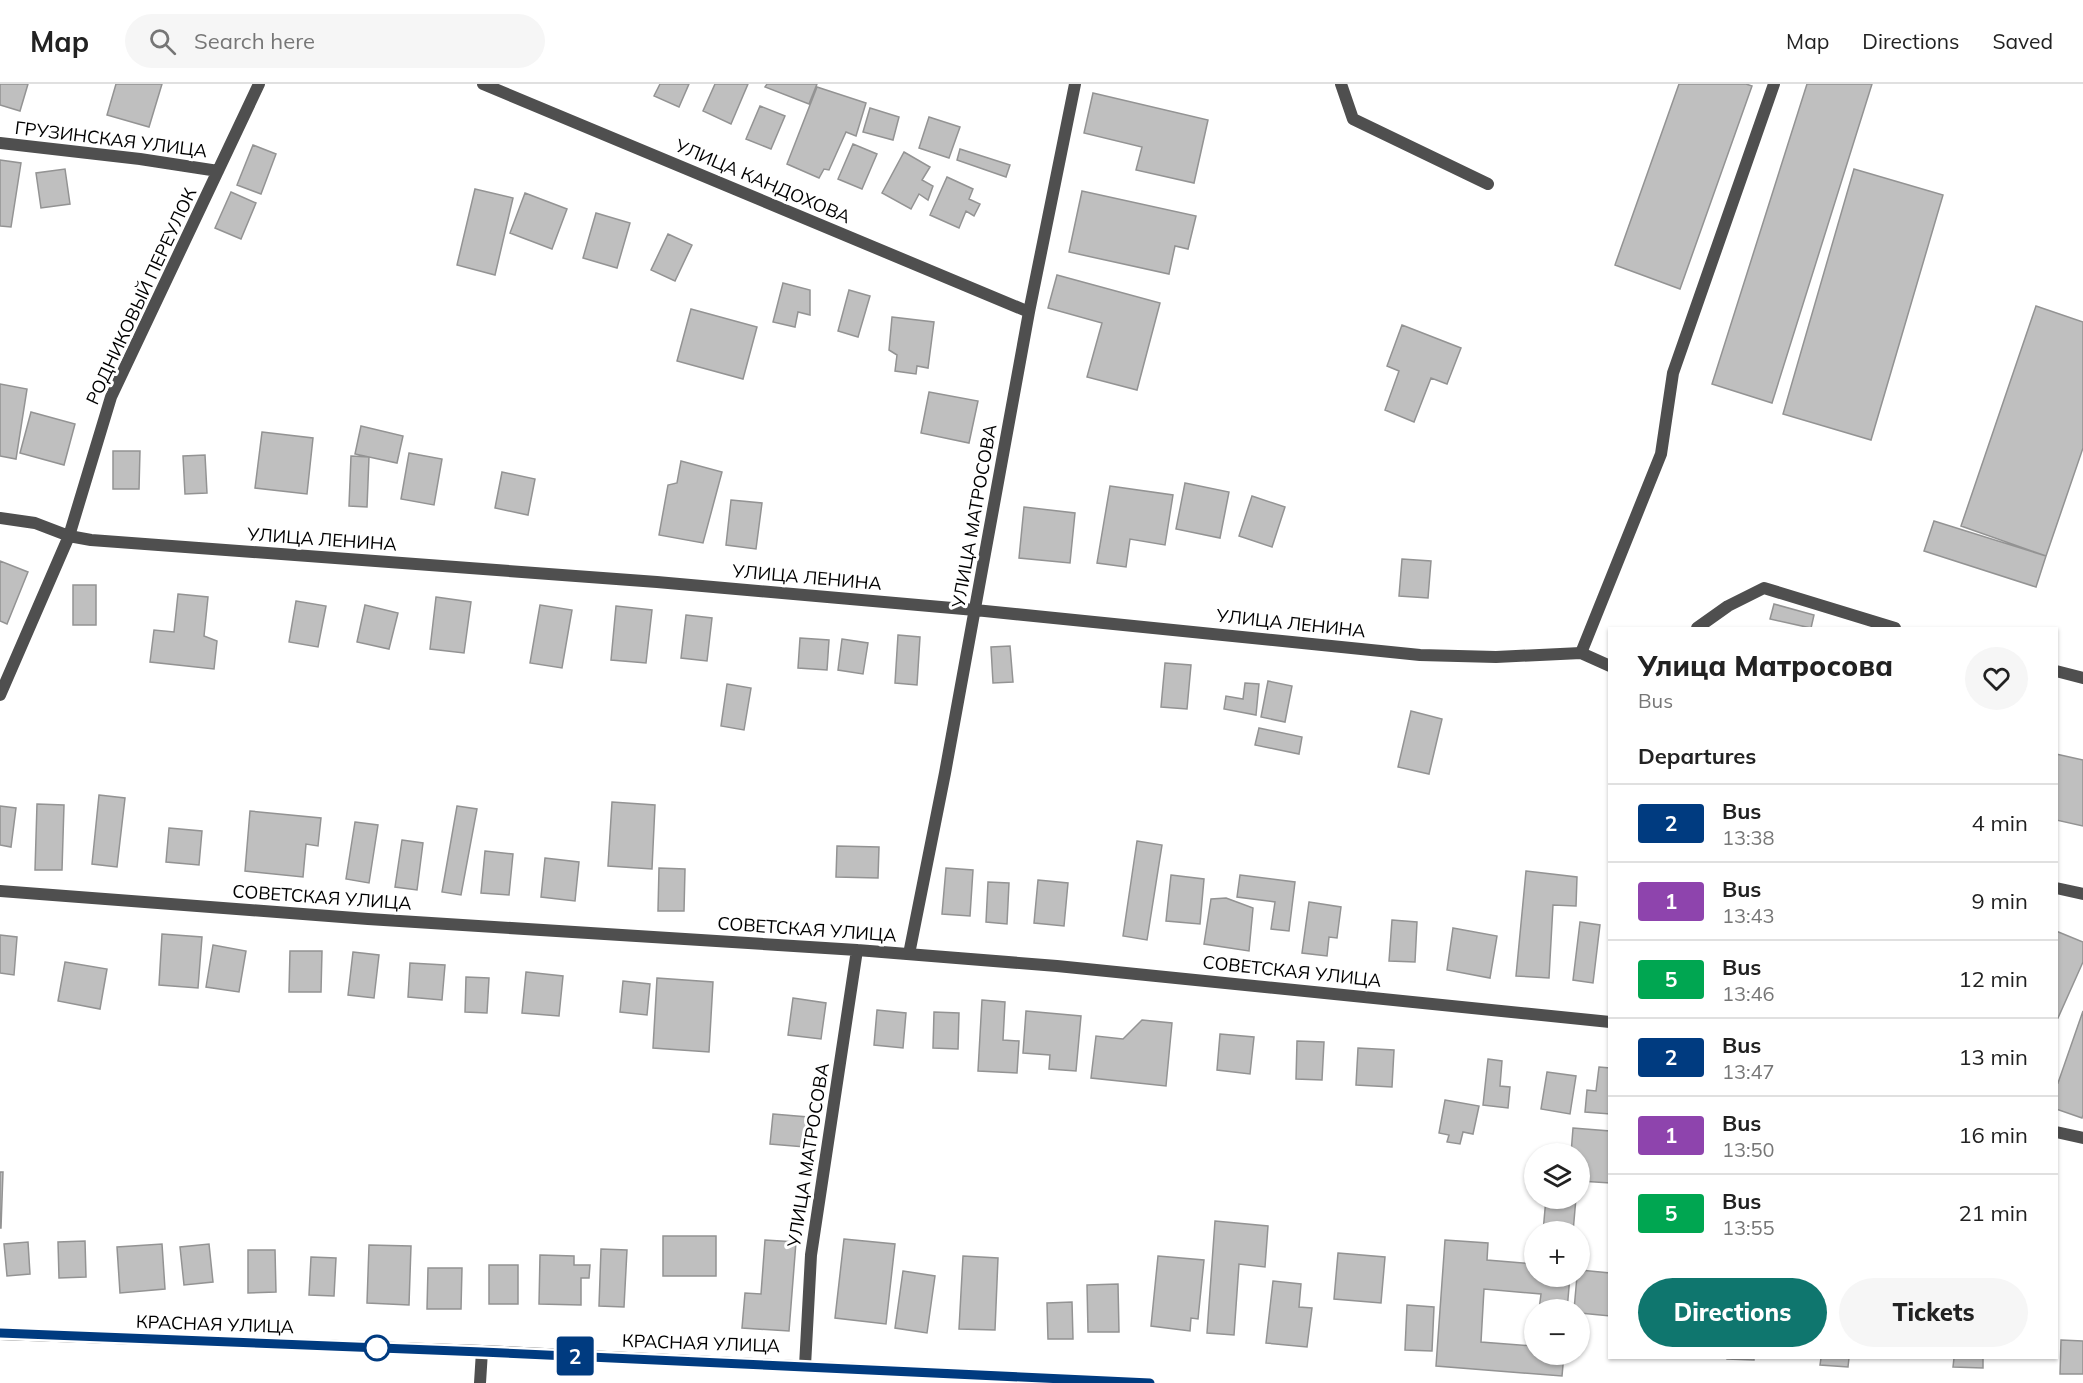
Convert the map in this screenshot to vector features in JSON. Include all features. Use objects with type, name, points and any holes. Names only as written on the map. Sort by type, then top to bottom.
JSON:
[{"type":"street","name":"РОДНИКОВЫЙ ПЕРЕУЛОК","points":[[0,695],[69,536],[111,397],[259,84]]},
{"type":"street","name":"УЛИЦА КАНДОХОВА","points":[[483,84],[1029,312]]},
{"type":"street","name":"УЛИЦА МАТРОСОВА","points":[[909,954],[945,773],[1029,312],[1075,84]]},
{"type":"street","points":[[1341,84],[1353,119],[1488,184]]},
{"type":"street","points":[[1581,653],[1660,454],[1672,373],[1774,84]]},
{"type":"street","name":"ГРУЗИНСКАЯ УЛИЦА","points":[[0,143],[140,159],[218,171]]},
{"type":"street","name":"УЛИЦА ЛЕНИНА","points":[[0,518],[34,523],[69,536],[91,540],[657,582],[975,610],[1420,655],[1496,657],[1581,653],[1608,665]]},
{"type":"street","points":[[1698,627],[1728,606],[1764,588],[1892,627]]},
{"type":"street","points":[[2058,672],[2083,678]]},
{"type":"street","points":[[2058,888],[2083,894]]},
{"type":"street","name":"СОВЕТСКАЯ УЛИЦА","points":[[0,891],[368,919],[909,954],[1233,982],[1608,1022]]},
{"type":"street","name":"УЛИЦА МАТРОСОВА","points":[[805,1366],[811,1255],[857,950]]},
{"type":"street","points":[[2058,1132],[2083,1138]]},
{"type":"street","name":"КРАСНАЯ УЛИЦА","points":[[0,1334],[482,1352],[1149,1383]]},
{"type":"street","points":[[480,1383],[482,1352]]},
{"type":"building","points":[[0,84],[28,84],[20,111],[0,105]]},
{"type":"building","points":[[116,84],[162,84],[149,127],[107,115]]},
{"type":"building","points":[[660,84],[689,84],[679,107],[654,96]]},
{"type":"building","points":[[715,84],[748,84],[731,124],[703,111]]},
{"type":"building","points":[[767,84],[817,84],[809,104],[765,87]]},
{"type":"building","points":[[1679,84],[1746,84],[1752,86],[1680,289],[1615,265]]},
{"type":"building","points":[[1807,84],[1872,84],[1772,403],[1712,384]]},
{"type":"building","points":[[817,87],[866,103],[856,136],[846,132],[829,170],[824,169],[819,178],[787,164]]},
{"type":"building","points":[[1093,93],[1208,120],[1194,183],[1136,170],[1142,147],[1084,133]]},
{"type":"building","points":[[760,106],[785,116],[771,149],[746,139]]},
{"type":"building","points":[[870,108],[899,117],[893,140],[863,132]]},
{"type":"building","points":[[929,117],[960,127],[949,158],[919,148]]},
{"type":"building","points":[[853,144],[877,154],[862,189],[838,179]]},
{"type":"building","points":[[253,145],[276,154],[261,194],[237,185]]},
{"type":"building","points":[[960,149],[1010,165],[1006,177],[957,160]]},
{"type":"building","points":[[904,152],[930,167],[922,180],[933,186],[928,200],[919,194],[911,209],[882,193]]},
{"type":"building","points":[[0,160],[21,163],[11,227],[0,226]]},
{"type":"building","points":[[65,169],[70,204],[41,208],[36,173]]},
{"type":"building","points":[[1854,169],[1943,195],[1871,440],[1783,414]]},
{"type":"building","points":[[947,177],[973,189],[969,199],[980,204],[974,216],[966,211],[959,228],[930,215]]},
{"type":"building","points":[[475,189],[513,198],[495,275],[457,265]]},
{"type":"building","points":[[1082,191],[1196,216],[1188,249],[1175,246],[1169,274],[1069,252]]},
{"type":"building","points":[[231,192],[256,203],[241,239],[215,228]]},
{"type":"building","points":[[525,193],[567,209],[552,249],[510,233]]},
{"type":"building","points":[[596,213],[630,223],[617,268],[583,258]]},
{"type":"building","points":[[668,234],[692,245],[675,281],[651,270]]},
{"type":"building","points":[[1057,275],[1160,303],[1137,390],[1087,377],[1102,323],[1048,308]]},
{"type":"building","points":[[783,283],[810,290],[810,315],[798,312],[795,327],[773,322]]},
{"type":"building","points":[[849,290],[870,296],[858,337],[838,331]]},
{"type":"building","points":[[2036,306],[2083,322],[2083,448],[2046,556],[1961,526]]},
{"type":"building","points":[[691,309],[757,327],[743,379],[677,361]]},
{"type":"building","points":[[892,317],[934,322],[928,368],[917,366],[916,374],[895,371],[897,355],[889,350]]},
{"type":"building","points":[[1402,325],[1461,348],[1447,384],[1431,378],[1414,422],[1385,410],[1399,371],[1387,366]]},
{"type":"building","points":[[0,384],[27,389],[16,459],[0,456]]},
{"type":"building","points":[[929,392],[978,401],[969,443],[921,433]]},
{"type":"building","points":[[31,412],[75,424],[64,465],[20,453]]},
{"type":"building","points":[[361,426],[403,436],[397,463],[355,454]]},
{"type":"building","points":[[262,432],[313,438],[307,494],[255,488]]},
{"type":"building","points":[[113,451],[140,451],[139,489],[113,489]]},
{"type":"building","points":[[409,453],[442,459],[434,505],[401,499]]},
{"type":"building","points":[[205,455],[207,493],[185,494],[183,456]]},
{"type":"building","points":[[351,456],[369,457],[367,507],[349,506]]},
{"type":"building","points":[[681,461],[722,472],[703,543],[659,535],[668,485],[677,483]]},
{"type":"building","points":[[502,472],[535,479],[528,515],[495,508]]},
{"type":"building","points":[[1185,483],[1229,492],[1220,538],[1176,529]]},
{"type":"building","points":[[1110,486],[1173,495],[1165,545],[1130,539],[1126,567],[1097,563]]},
{"type":"building","points":[[1252,496],[1285,507],[1272,547],[1239,536]]},
{"type":"building","points":[[731,500],[762,503],[756,549],[726,545]]},
{"type":"building","points":[[1024,507],[1075,513],[1070,563],[1019,558]]},
{"type":"building","points":[[1934,521],[2046,556],[2036,587],[1924,551]]},
{"type":"building","points":[[1402,559],[1431,561],[1428,598],[1399,596]]},
{"type":"building","points":[[0,561],[28,572],[7,624],[0,621]]},
{"type":"building","points":[[73,585],[96,585],[96,625],[73,625]]},
{"type":"building","points":[[178,594],[208,597],[204,636],[217,641],[214,669],[150,662],[154,630],[174,632]]},
{"type":"building","points":[[436,597],[471,602],[464,653],[430,649]]},
{"type":"building","points":[[296,601],[326,606],[318,647],[289,642]]},
{"type":"building","points":[[1774,604],[1814,615],[1811,627],[1770,619]]},
{"type":"building","points":[[365,605],[398,613],[389,649],[357,642]]},
{"type":"building","points":[[540,605],[572,610],[562,668],[530,663]]},
{"type":"building","points":[[616,606],[652,610],[646,663],[611,660]]},
{"type":"building","points":[[686,615],[712,618],[707,661],[681,658]]},
{"type":"building","points":[[898,635],[920,637],[917,685],[895,683]]},
{"type":"building","points":[[800,638],[829,640],[827,670],[798,668]]},
{"type":"building","points":[[842,639],[868,643],[863,674],[838,670]]},
{"type":"building","points":[[1010,646],[1013,682],[993,683],[991,647]]},
{"type":"building","points":[[1165,663],[1191,665],[1187,709],[1161,707]]},
{"type":"building","points":[[1268,681],[1292,686],[1285,722],[1261,717]]},
{"type":"building","points":[[1245,683],[1259,684],[1256,715],[1224,709],[1226,696],[1243,699]]},
{"type":"building","points":[[727,684],[751,688],[744,730],[721,726]]},
{"type":"building","points":[[1411,711],[1442,719],[1429,774],[1398,767]]},
{"type":"building","points":[[1259,728],[1302,737],[1299,754],[1255,745]]},
{"type":"building","points":[[2058,754],[2083,760],[2083,826],[2058,820]]},
{"type":"building","points":[[99,795],[125,798],[117,867],[92,864]]},
{"type":"building","points":[[612,802],[655,805],[652,869],[608,866]]},
{"type":"building","points":[[37,804],[64,805],[62,870],[35,870]]},
{"type":"building","points":[[0,806],[16,808],[11,847],[0,845]]},
{"type":"building","points":[[457,806],[477,809],[461,895],[442,892]]},
{"type":"building","points":[[250,811],[321,818],[318,846],[306,844],[303,877],[245,871]]},
{"type":"building","points":[[355,822],[378,825],[369,883],[346,879]]},
{"type":"building","points":[[169,828],[202,831],[199,865],[166,862]]},
{"type":"building","points":[[402,840],[423,843],[417,890],[395,887]]},
{"type":"building","points":[[1137,841],[1162,845],[1147,940],[1123,936]]},
{"type":"building","points":[[837,846],[879,847],[878,878],[836,877]]},
{"type":"building","points":[[485,851],[513,854],[509,895],[481,893]]},
{"type":"building","points":[[545,858],[579,862],[575,901],[541,897]]},
{"type":"building","points":[[659,868],[685,869],[684,911],[658,911]]},
{"type":"building","points":[[946,868],[973,870],[970,916],[942,914]]},
{"type":"building","points":[[1526,871],[1577,877],[1576,906],[1553,905],[1549,978],[1516,976]]},
{"type":"building","points":[[1171,875],[1204,879],[1200,924],[1166,921]]},
{"type":"building","points":[[1240,875],[1295,882],[1289,931],[1271,929],[1275,902],[1237,897]]},
{"type":"building","points":[[1038,880],[1068,883],[1064,926],[1034,923]]},
{"type":"building","points":[[988,882],[1009,883],[1007,924],[986,922]]},
{"type":"building","points":[[1226,898],[1253,908],[1249,951],[1204,944],[1211,899]]},
{"type":"building","points":[[1309,902],[1341,907],[1337,938],[1329,937],[1327,956],[1302,953]]},
{"type":"building","points":[[1392,920],[1417,922],[1415,962],[1389,961]]},
{"type":"building","points":[[1580,922],[1600,925],[1593,983],[1573,980]]},
{"type":"building","points":[[1453,928],[1497,936],[1490,978],[1447,970]]},
{"type":"building","points":[[2058,932],[2083,942],[2083,962],[2058,1018]]},
{"type":"building","points":[[162,934],[202,937],[198,988],[159,985]]},
{"type":"building","points":[[0,935],[17,937],[14,975],[0,973]]},
{"type":"building","points":[[213,945],[246,951],[239,992],[206,987]]},
{"type":"building","points":[[290,951],[322,951],[321,992],[289,992]]},
{"type":"building","points":[[353,952],[379,955],[374,998],[348,995]]},
{"type":"building","points":[[65,962],[107,969],[100,1009],[58,1001]]},
{"type":"building","points":[[410,963],[445,965],[442,1000],[408,997]]},
{"type":"building","points":[[526,972],[563,976],[559,1016],[522,1013]]},
{"type":"building","points":[[466,977],[489,978],[487,1013],[465,1012]]},
{"type":"building","points":[[657,978],[713,982],[709,1052],[653,1048]]},
{"type":"building","points":[[623,981],[650,984],[647,1015],[620,1012]]},
{"type":"building","points":[[793,998],[826,1003],[821,1039],[788,1035]]},
{"type":"building","points":[[982,1000],[1005,1002],[1003,1040],[1019,1041],[1017,1073],[978,1071]]},
{"type":"building","points":[[877,1010],[906,1013],[903,1048],[874,1045]]},
{"type":"building","points":[[1026,1011],[1081,1016],[1076,1071],[1049,1069],[1050,1055],[1023,1053]]},
{"type":"building","points":[[2083,1011],[2082,1118],[2058,1110],[2058,1083]]},
{"type":"building","points":[[934,1012],[959,1013],[958,1049],[933,1048]]},
{"type":"building","points":[[1142,1020],[1172,1023],[1166,1086],[1091,1078],[1096,1036],[1123,1039]]},
{"type":"building","points":[[1220,1034],[1254,1037],[1250,1074],[1217,1070]]},
{"type":"building","points":[[1297,1041],[1324,1042],[1322,1080],[1296,1079]]},
{"type":"building","points":[[1358,1048],[1394,1050],[1392,1087],[1356,1085]]},
{"type":"building","points":[[1488,1059],[1502,1061],[1500,1086],[1510,1087],[1508,1108],[1483,1105]]},
{"type":"building","points":[[1599,1067],[1608,1068],[1608,1114],[1585,1112],[1587,1090],[1596,1091]]},
{"type":"building","points":[[1547,1072],[1576,1076],[1570,1114],[1541,1109]]},
{"type":"building","points":[[1445,1100],[1479,1106],[1473,1134],[1463,1132],[1460,1144],[1447,1142],[1449,1135],[1439,1133]]},
{"type":"building","points":[[773,1114],[808,1117],[805,1147],[770,1144]]},
{"type":"building","points":[[1573,1128],[1608,1131],[1608,1183],[1590,1182],[1590,1143],[1572,1143]]},
{"type":"building","points":[[0,1172],[3,1172],[1,1228],[0,1228]]},
{"type":"building","points":[[1545,1209],[1575,1209],[1574,1221],[1544,1221]]},
{"type":"building","points":[[1215,1221],[1268,1226],[1265,1267],[1239,1264],[1234,1335],[1207,1333]]},
{"type":"building","points":[[663,1236],[716,1236],[716,1276],[663,1276]]},
{"type":"building","points":[[844,1239],[895,1244],[886,1324],[835,1318]]},
{"type":"building","points":[[765,1240],[796,1242],[789,1331],[742,1328],[745,1293],[761,1294]]},
{"type":"building","points":[[1445,1240],[1488,1243],[1487,1260],[1524,1263],[1524,1287],[1569,1287],[1568,1299],[1540,1299],[1541,1294],[1484,1289],[1481,1342],[1524,1345],[1524,1365],[1563,1365],[1562,1376],[1436,1366]]},
{"type":"building","points":[[85,1241],[86,1277],[59,1278],[58,1242]]},
{"type":"building","points":[[28,1242],[30,1274],[7,1276],[4,1244]]},
{"type":"building","points":[[162,1244],[165,1289],[120,1293],[117,1247]]},
{"type":"building","points":[[209,1244],[213,1282],[184,1285],[180,1247]]},
{"type":"building","points":[[369,1245],[411,1246],[409,1305],[367,1303]]},
{"type":"building","points":[[601,1249],[627,1250],[624,1307],[599,1306]]},
{"type":"building","points":[[248,1250],[275,1250],[276,1292],[248,1293]]},
{"type":"building","points":[[1338,1253],[1385,1257],[1381,1303],[1334,1299]]},
{"type":"building","points":[[540,1255],[574,1256],[574,1265],[590,1265],[589,1278],[581,1278],[581,1305],[539,1304]]},
{"type":"building","points":[[963,1256],[998,1258],[995,1330],[959,1329]]},
{"type":"building","points":[[1158,1256],[1204,1260],[1198,1319],[1191,1318],[1190,1331],[1151,1326]]},
{"type":"building","points":[[311,1257],[336,1258],[334,1296],[309,1295]]},
{"type":"building","points":[[489,1265],[518,1265],[518,1304],[489,1304]]},
{"type":"building","points":[[428,1268],[462,1268],[461,1309],[427,1309]]},
{"type":"building","points":[[903,1271],[935,1276],[927,1333],[895,1328]]},
{"type":"building","points":[[1590,1271],[1608,1273],[1608,1316],[1590,1314],[1590,1299],[1575,1299],[1576,1287],[1590,1287]]},
{"type":"building","points":[[1273,1281],[1301,1284],[1299,1307],[1312,1308],[1307,1347],[1266,1343]]},
{"type":"building","points":[[1118,1284],[1119,1332],[1088,1332],[1087,1285]]},
{"type":"building","points":[[1072,1302],[1073,1339],[1048,1339],[1047,1303]]},
{"type":"building","points":[[1407,1305],[1434,1307],[1432,1351],[1405,1350]]},
{"type":"building","points":[[2061,1340],[2083,1341],[2083,1374],[2060,1374]]},
{"type":"building","points":[[1821,1359],[1849,1359],[1848,1367],[1820,1365]]},
{"type":"building","points":[[1954,1359],[1983,1359],[1983,1368],[1953,1367]]},
{"type":"bus line","name":"2","points":[[0,1333],[805,1366],[1150,1383]]}]
